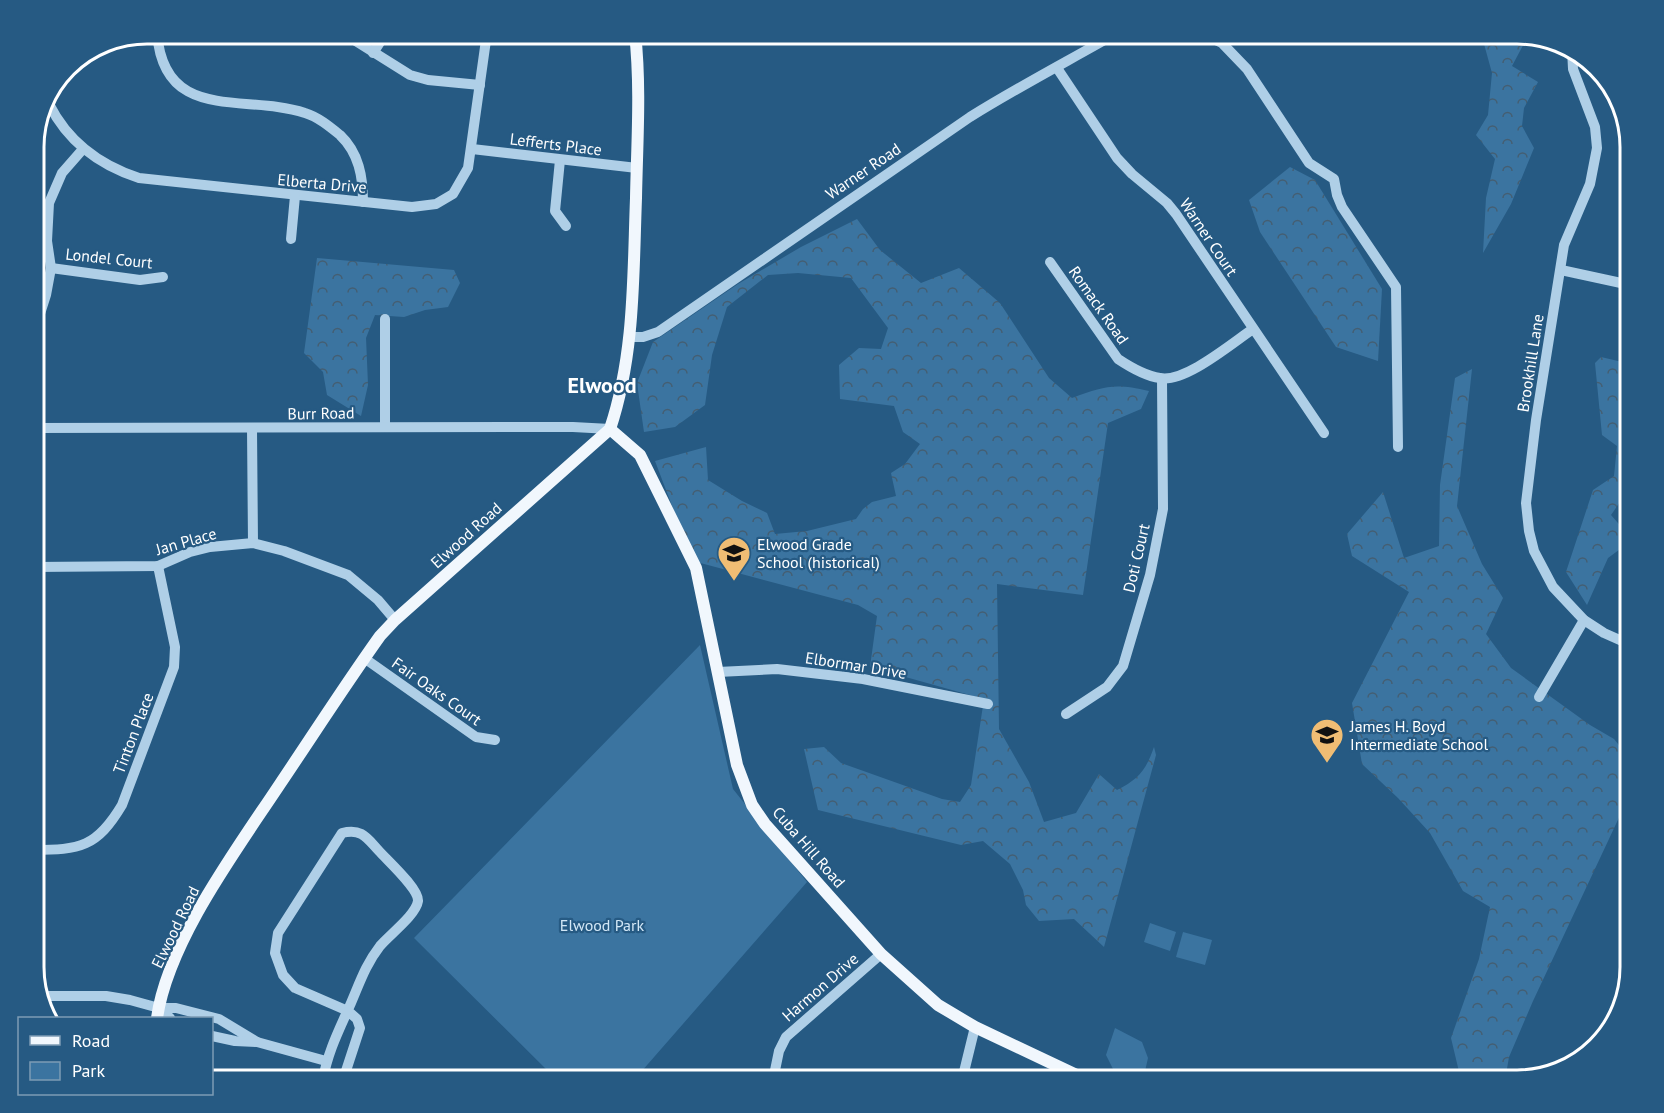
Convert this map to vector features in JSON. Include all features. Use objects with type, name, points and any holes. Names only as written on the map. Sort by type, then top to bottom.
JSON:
[{"type":"main road","name":"Elwood Road","points":[[158,1013],[176,955],[208,894],[380,636],[395,620],[610,429],[621,397],[630,337],[639,90],[636,44]]},
{"type":"main road","name":"Cuba Hill Road","points":[[610,429],[640,455],[696,568],[737,765],[752,806],[765,824],[881,954],[938,1005],[975,1027],[1063,1070]]},
{"type":"street","points":[[159,44],[162,62],[171,77],[183,89],[196,96],[209,100],[304,112],[320,119],[333,129],[345,140],[360,168],[363,202]]},
{"type":"street","points":[[359,44],[410,75],[428,80],[480,85]]},
{"type":"street","points":[[372,53],[378,44]]},
{"type":"street","name":"Elberta Drive","points":[[51,108],[82,149],[101,163],[139,178],[412,207],[436,204],[453,194],[461,184],[468,168],[486,44]]},
{"type":"street","name":"Warner Road","points":[[630,337],[643,337],[658,332],[970,117],[1017,88],[1058,68],[1098,44]]},
{"type":"street","points":[[1222,44],[1247,69],[1309,163],[1334,179],[1336,195],[1342,207],[1395,287],[1398,447]]},
{"type":"street","name":"Brookhill Lane","points":[[1573,60],[1573,69],[1596,127],[1597,147],[1590,184],[1567,237],[1536,420],[1526,503],[1534,551],[1553,587],[1584,620],[1620,640]]},
{"type":"street","name":"Warner Court","points":[[1058,68],[1118,158],[1176,214],[1324,433]]},
{"type":"street","points":[[44,301],[51,268],[47,241],[49,203],[62,173],[82,149]]},
{"type":"street","name":"Lefferts Place","points":[[472,149],[637,168]]},
{"type":"street","points":[[560,160],[555,211],[566,226]]},
{"type":"street","points":[[291,239],[295,196]]},
{"type":"street","name":"Romack Road","points":[[1050,262],[1118,359],[1131,368],[1162,379]]},
{"type":"street","name":"Londel Court","points":[[51,268],[140,280],[163,277]]},
{"type":"street","points":[[1561,270],[1620,283]]},
{"type":"street","points":[[385,427],[386,319]]},
{"type":"street","points":[[1162,379],[1185,374],[1253,329]]},
{"type":"street","name":"Doti Court","points":[[1066,714],[1107,687],[1123,666],[1150,575],[1162,509],[1162,379]]},
{"type":"street","name":"Burr Road","points":[[44,428],[573,427],[610,429]]},
{"type":"street","points":[[252,429],[253,543]]},
{"type":"street","name":"Jan Place","points":[[44,567],[158,566],[190,552],[210,547],[253,543],[284,551],[348,575],[378,600],[395,620]]},
{"type":"street","name":"Tinton Place","points":[[44,850],[66,850],[84,845],[99,836],[122,805],[174,667],[175,646],[158,566]]},
{"type":"street","points":[[1539,697],[1584,620]]},
{"type":"street","name":"Fair Oaks Court","points":[[364,658],[476,737],[495,740]]},
{"type":"street","name":"Elbormar Drive","points":[[718,672],[777,669],[863,679],[988,704]]},
{"type":"street","points":[[325,1070],[326,1061],[348,1011],[367,963],[416,909],[418,900],[414,889],[374,845],[360,832],[352,830],[342,833],[278,933],[275,953],[283,975],[295,988],[348,1011],[357,1019],[360,1028],[346,1070]]},
{"type":"street","name":"Harmon Drive","points":[[775,1070],[779,1051],[786,1037],[881,954]]},
{"type":"street","points":[[48,996],[106,996],[130,999],[158,1013],[176,1008],[211,1017]]},
{"type":"street","points":[[213,1017],[257,1042]]},
{"type":"street","points":[[964,1070],[975,1027]]},
{"type":"street","points":[[213,1036],[235,1041],[257,1042],[326,1061]]},
{"type":"green space","points":[[1484,44],[1524,44],[1512,66],[1538,82],[1524,108],[1522,126],[1534,148],[1511,204],[1483,253],[1486,198],[1495,159],[1476,135],[1488,115],[1492,73]]},
{"type":"green space","points":[[1290,167],[1315,180],[1382,289],[1378,361],[1336,347],[1260,232],[1249,200]]},
{"type":"green space","points":[[857,219],[880,250],[921,283],[959,268],[1000,303],[1049,378],[1072,398],[1110,387],[1149,391],[1141,409],[1108,423],[1083,595],[997,584],[999,729],[1029,782],[1044,822],[1076,813],[1099,774],[1117,790],[1131,782],[1145,768],[1154,747],[1156,755],[1104,947],[1074,919],[1039,921],[1026,905],[1023,890],[1010,864],[983,841],[961,845],[818,810],[804,749],[824,747],[841,763],[942,799],[960,802],[971,785],[984,699],[870,667],[877,616],[858,605],[693,561],[655,461],[706,447],[708,480],[767,513],[775,534],[807,531],[856,519],[872,502],[896,496],[891,473],[905,464],[920,444],[903,432],[894,406],[840,399],[839,365],[859,348],[881,349],[888,328],[851,278],[798,273],[768,275],[727,307],[712,355],[705,405],[675,427],[644,432],[637,383],[653,342],[738,284],[801,247]]},
{"type":"green space","points":[[317,258],[454,270],[460,283],[448,307],[425,310],[404,317],[375,315],[366,338],[368,385],[361,416],[327,395],[323,372],[304,353]]},
{"type":"green space","points":[[1601,357],[1620,362],[1620,502],[1611,515],[1620,525],[1620,549],[1608,558],[1587,605],[1566,572],[1593,490],[1614,476],[1617,446],[1602,435],[1595,363]]},
{"type":"green space","points":[[1472,369],[1457,506],[1482,564],[1503,598],[1486,634],[1511,668],[1590,725],[1614,739],[1620,746],[1620,815],[1533,1001],[1509,1057],[1507,1070],[1459,1070],[1451,1038],[1479,959],[1490,907],[1463,891],[1430,833],[1362,764],[1352,703],[1409,592],[1352,556],[1347,534],[1383,492],[1404,558],[1439,546],[1440,485],[1455,378]]},
{"type":"green space","name":"Elwood Park","points":[[700,645],[733,789],[807,882],[643,1070],[547,1070],[414,938]]},
{"type":"green space","points":[[1150,923],[1176,932],[1170,951],[1144,942]]},
{"type":"green space","points":[[1183,932],[1212,940],[1205,965],[1176,957]]},
{"type":"green space","points":[[1115,1028],[1142,1042],[1148,1058],[1145,1070],[1114,1070],[1106,1055]]},
{"type":"place","name":"Elwood Grade School (historical)","points":[[734,582]]},
{"type":"place","name":"James H. Boyd Intermediate School","points":[[1327,764]]},
{"type":"district","name":"Elwood","points":[[602,385]]}]
